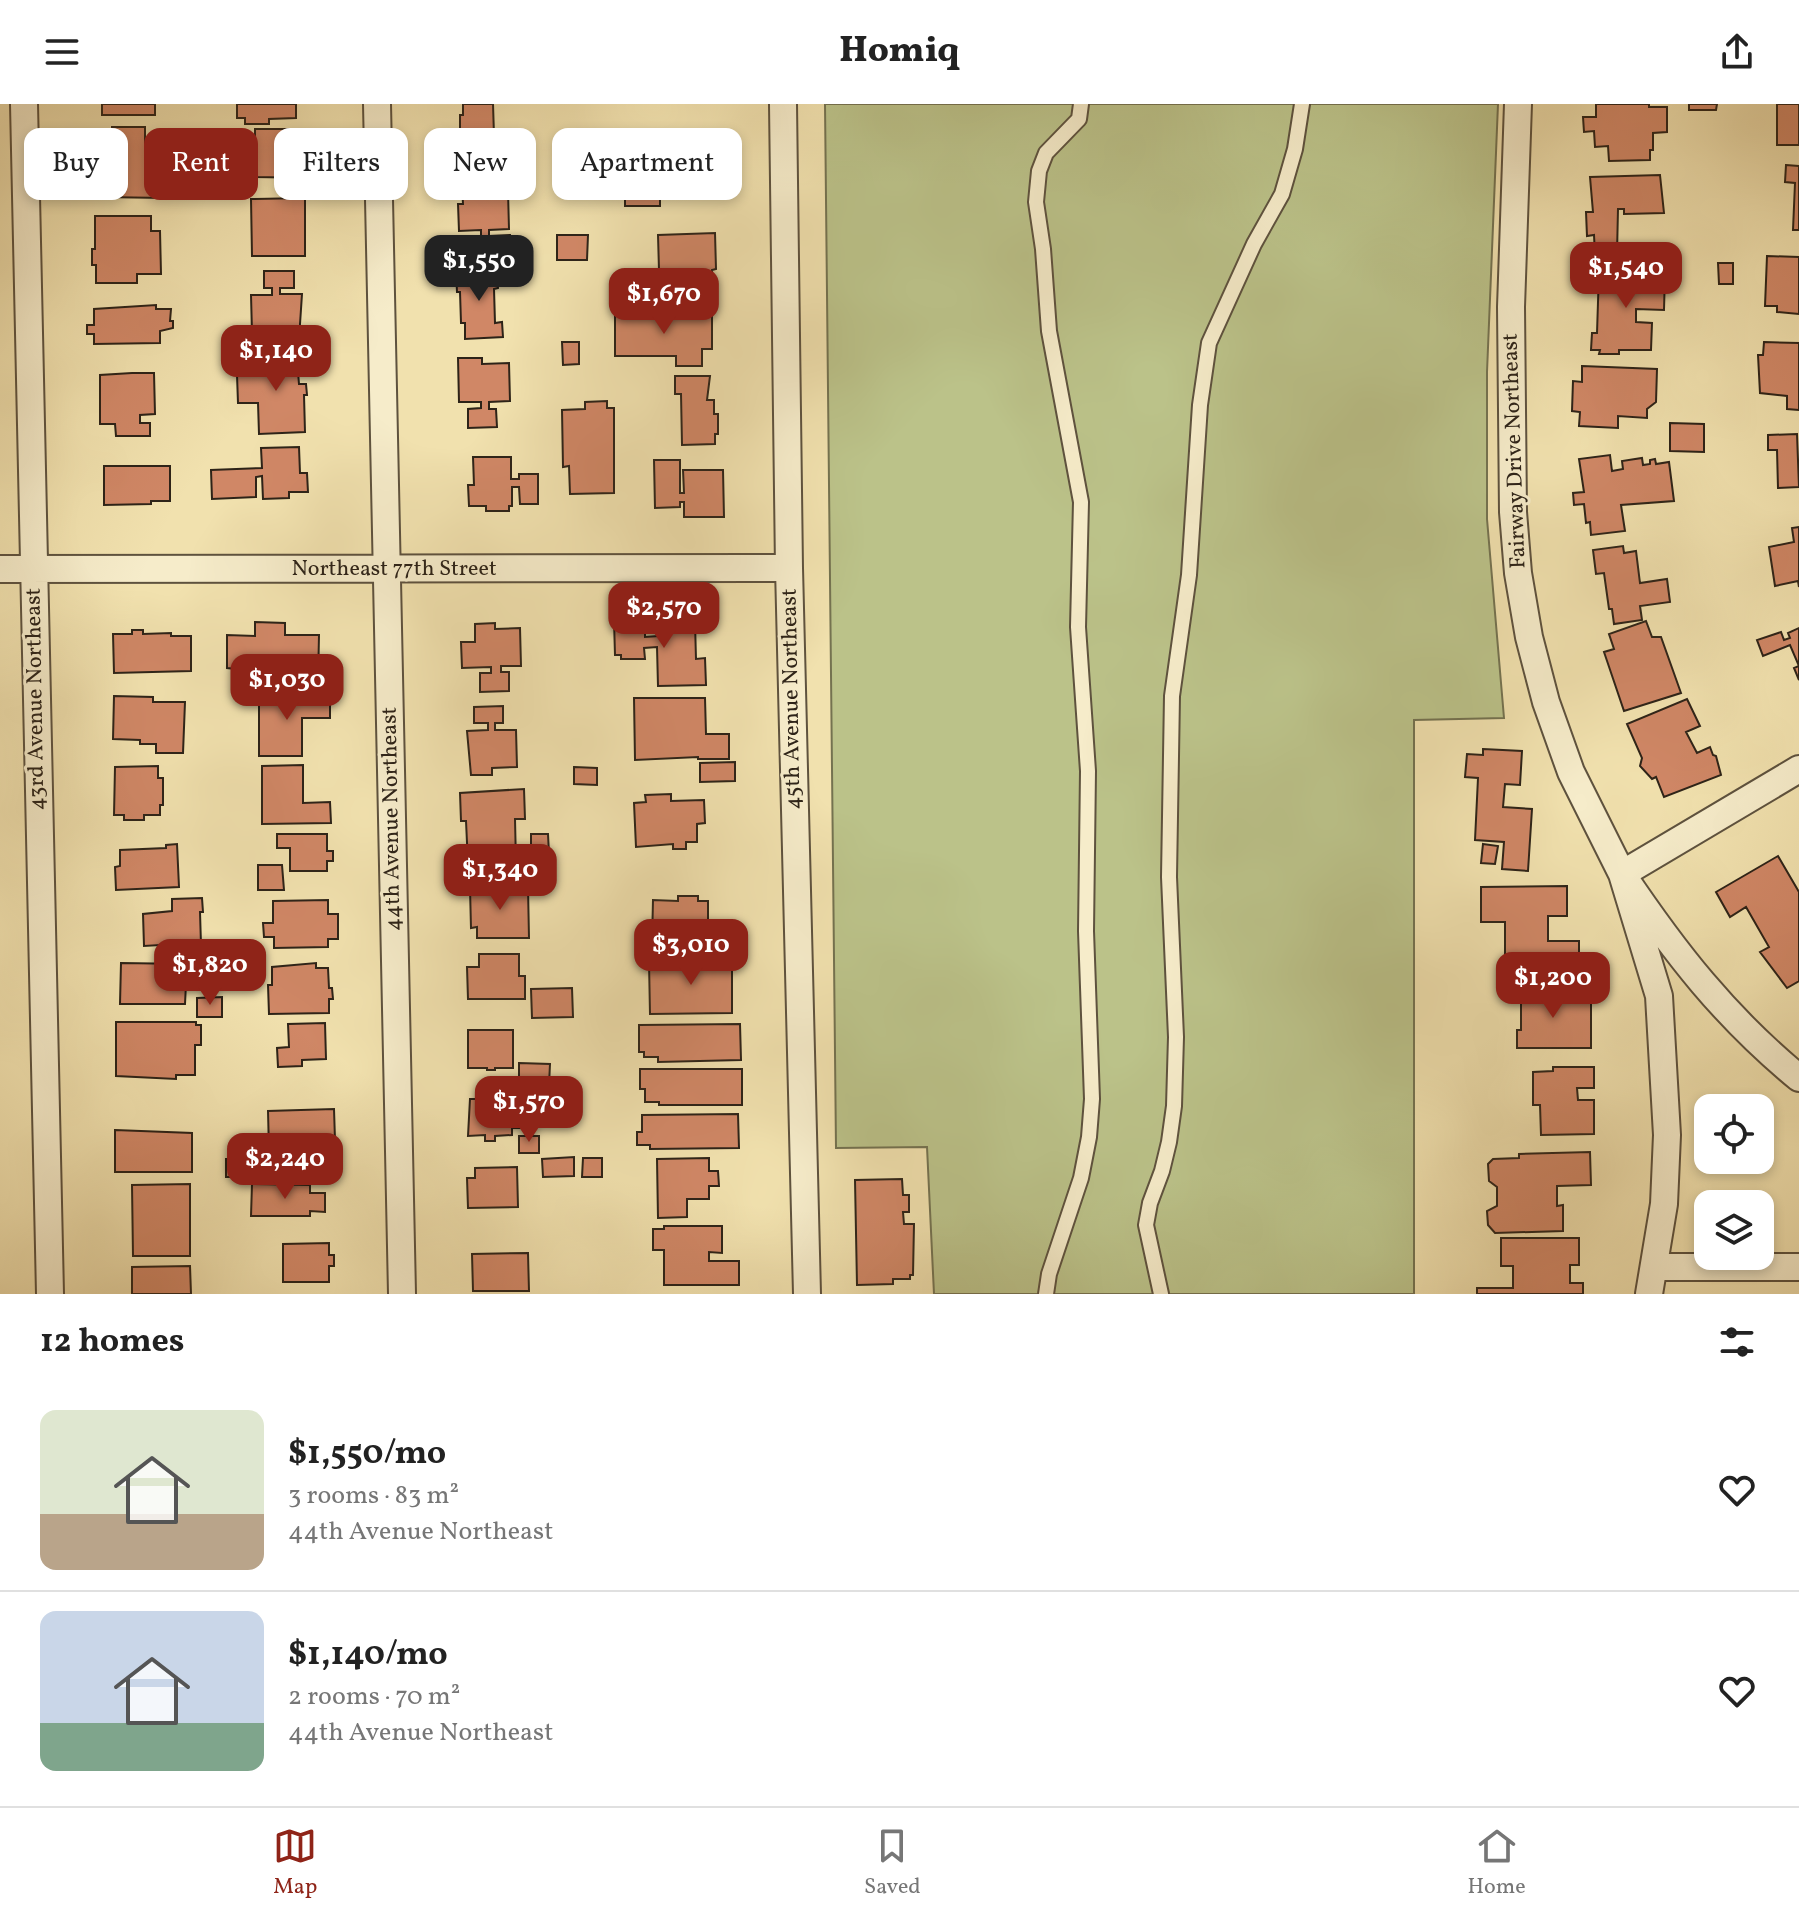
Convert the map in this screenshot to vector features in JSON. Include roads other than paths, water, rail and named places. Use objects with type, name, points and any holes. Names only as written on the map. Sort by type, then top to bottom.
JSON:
[{"type":"street","name":"43rd Avenue Northeast","points":[[24,104],[50,1294]]},
{"type":"street","name":"44th Avenue Northeast","points":[[377,104],[402,1294]]},
{"type":"street","name":"45th Avenue Northeast","points":[[783,104],[789,568],[807,1294]]},
{"type":"street","name":"Fairway Drive Northeast","points":[[1518,104],[1511,307],[1513,512],[1518,573],[1529,637],[1546,702],[1571,772],[1622,874],[1669,944],[1742,1028],[1799,1078]]},
{"type":"street","name":"Northeast 77th Street","points":[[0,569],[789,568]]},
{"type":"street","points":[[1622,874],[1799,769]]},
{"type":"street","name":"Fairway Drive Northeast","points":[[1622,874],[1659,996],[1667,1135],[1664,1204],[1649,1294]]},
{"type":"street","points":[[1655,1267],[1799,1267]]},
{"type":"lane","points":[[1046,1294],[1049,1274],[1081,1178],[1092,1099],[1086,931],[1088,771],[1078,627],[1081,502],[1049,331],[1036,202],[1039,171],[1046,153],[1079,119],[1081,104]]},
{"type":"lane","points":[[1161,1294],[1146,1225],[1169,1142],[1174,1106],[1176,1037],[1169,877],[1172,696],[1189,575],[1200,405],[1209,343],[1254,244],[1282,194],[1295,149],[1302,104]]}]
